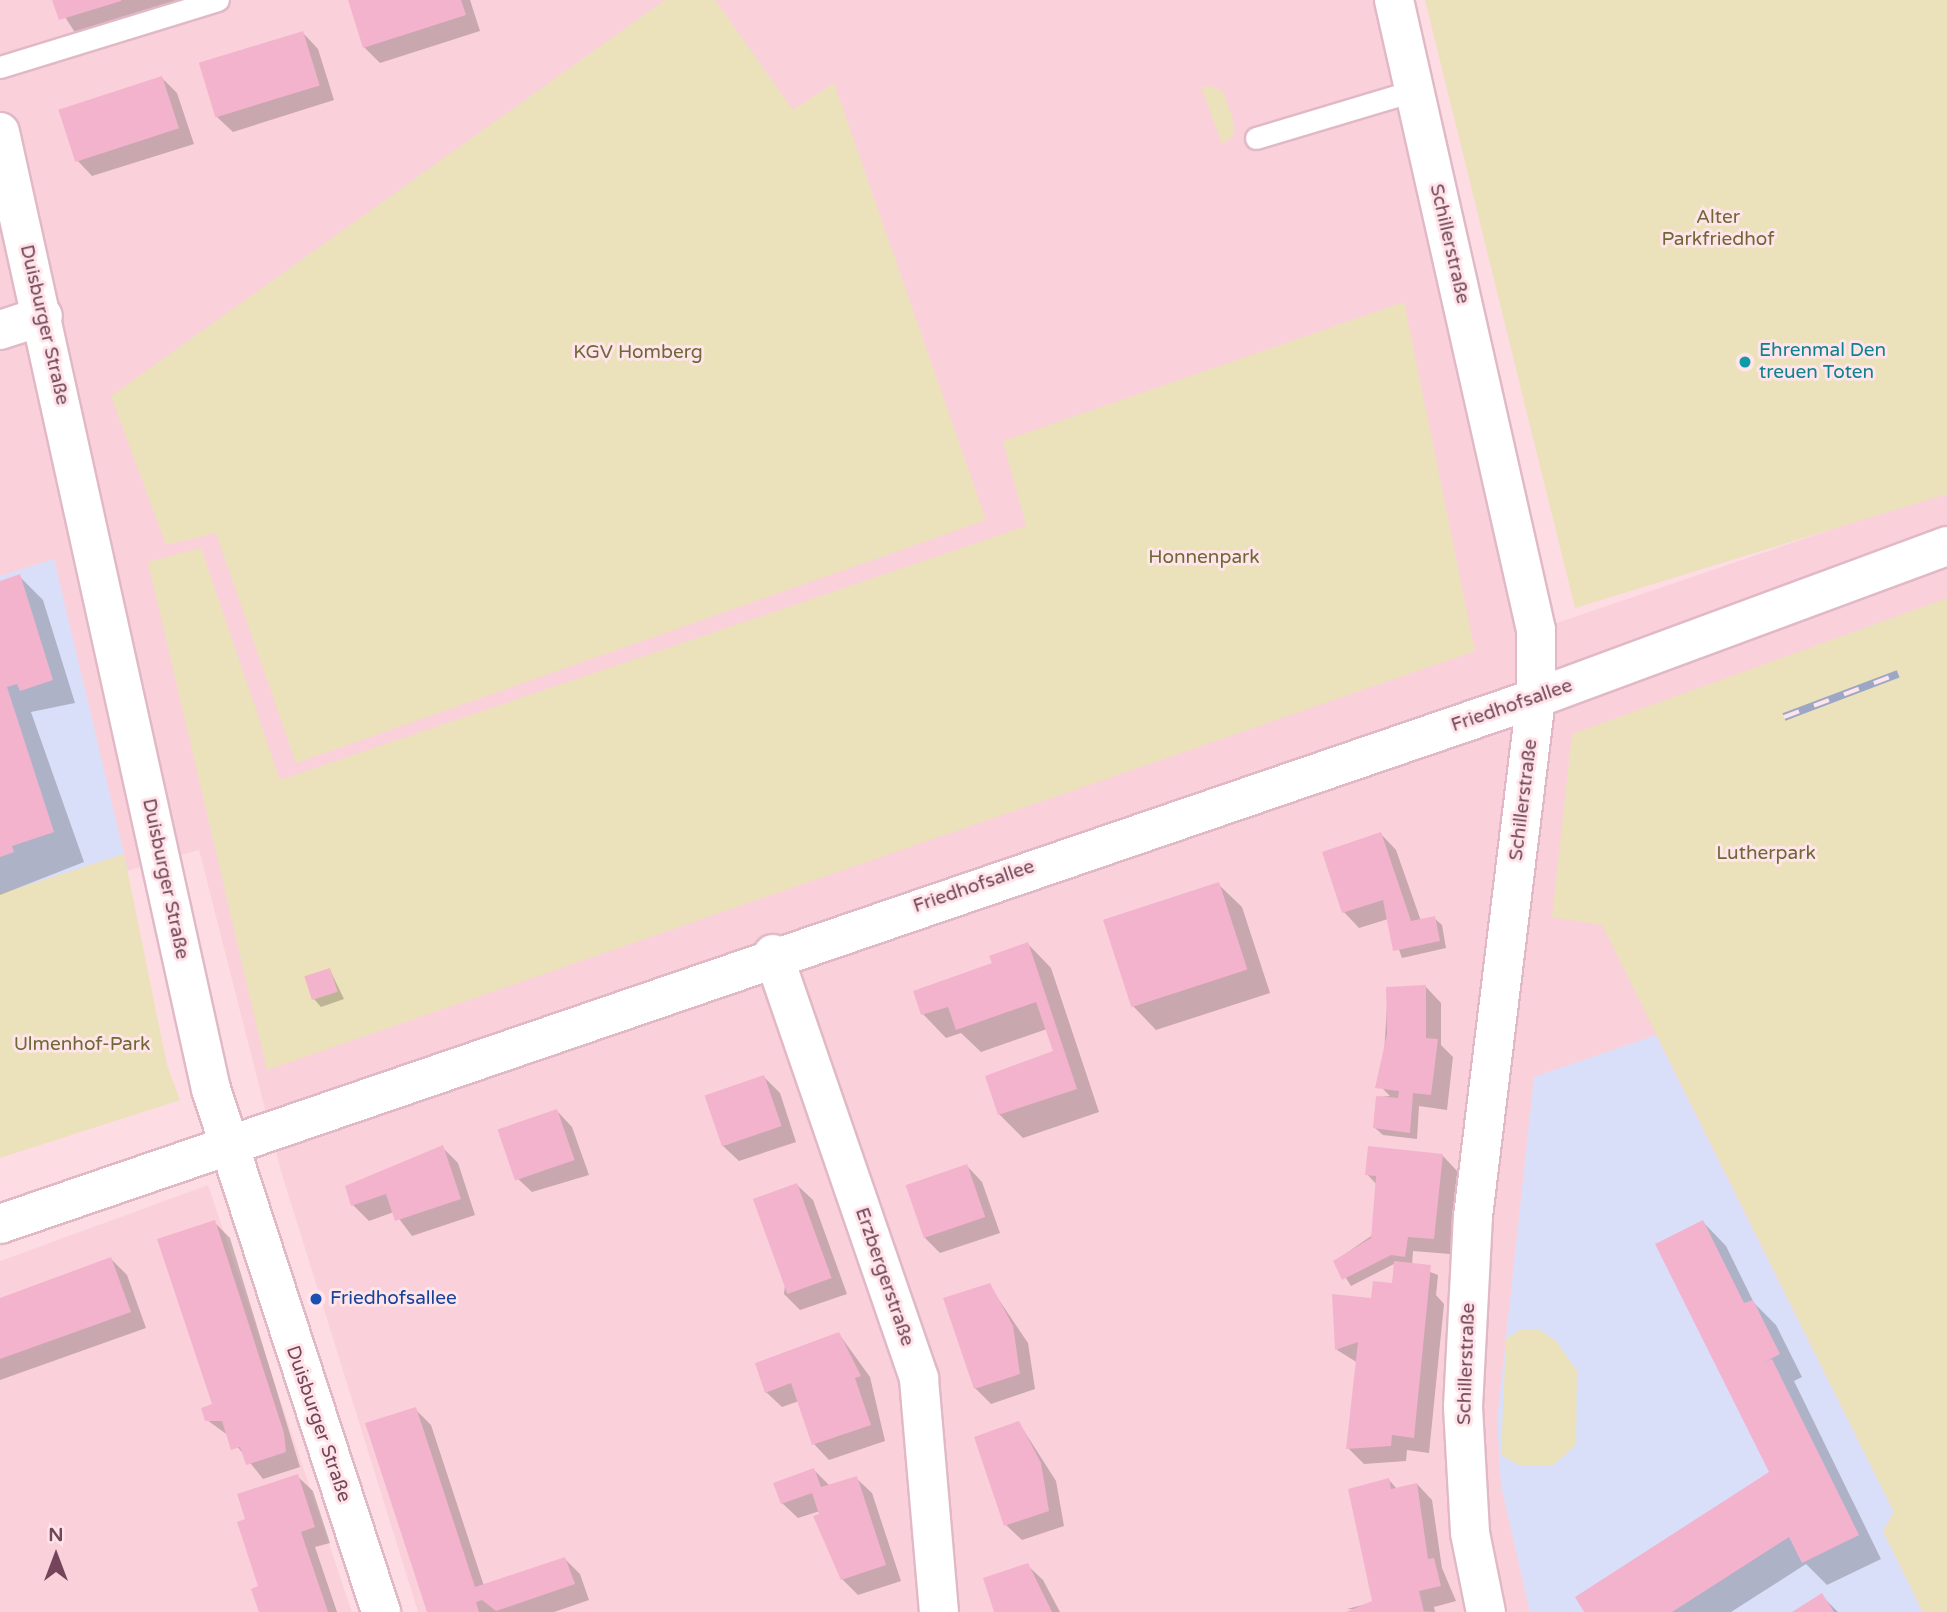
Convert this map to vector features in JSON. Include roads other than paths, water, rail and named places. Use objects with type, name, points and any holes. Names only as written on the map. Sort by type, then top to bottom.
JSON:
[{"type":"street","name":"Schillerstraße","points":[[1394,0],[1536,630],[1536,698],[1473,1216],[1463,1406],[1470,1532],[1486,1612]]},
{"type":"street","name":"Duisburger Straße","points":[[0,132],[225,1144],[381,1612]]},
{"type":"street","points":[[0,330],[43,316]]},
{"type":"street","name":"Friedhofsallee","points":[[0,1224],[772,954],[1536,698],[1947,546]]},
{"type":"street","name":"Erzbergerstraße","points":[[772,954],[919,1379],[939,1612]]},
{"type":"lane","points":[[0,67],[218,0]]},
{"type":"lane","points":[[1256,138],[1413,91]]},
{"type":"railway","points":[[1784,717],[1898,674]]},
{"type":"place","name":"Ehrenmal Den treuen Toten","points":[[1745,362]]},
{"type":"place","name":"Friedhofsallee","points":[[316,1299]]},
{"type":"park label","name":"Alter Parkfriedhof","points":[[1718,229]]},
{"type":"park label","name":"KGV Homberg","points":[[638,353]]},
{"type":"park label","name":"Honnenpark","points":[[1204,558]]},
{"type":"park label","name":"Lutherpark","points":[[1766,854]]},
{"type":"park label","name":"Ulmenhof-Park","points":[[82,1045]]}]
